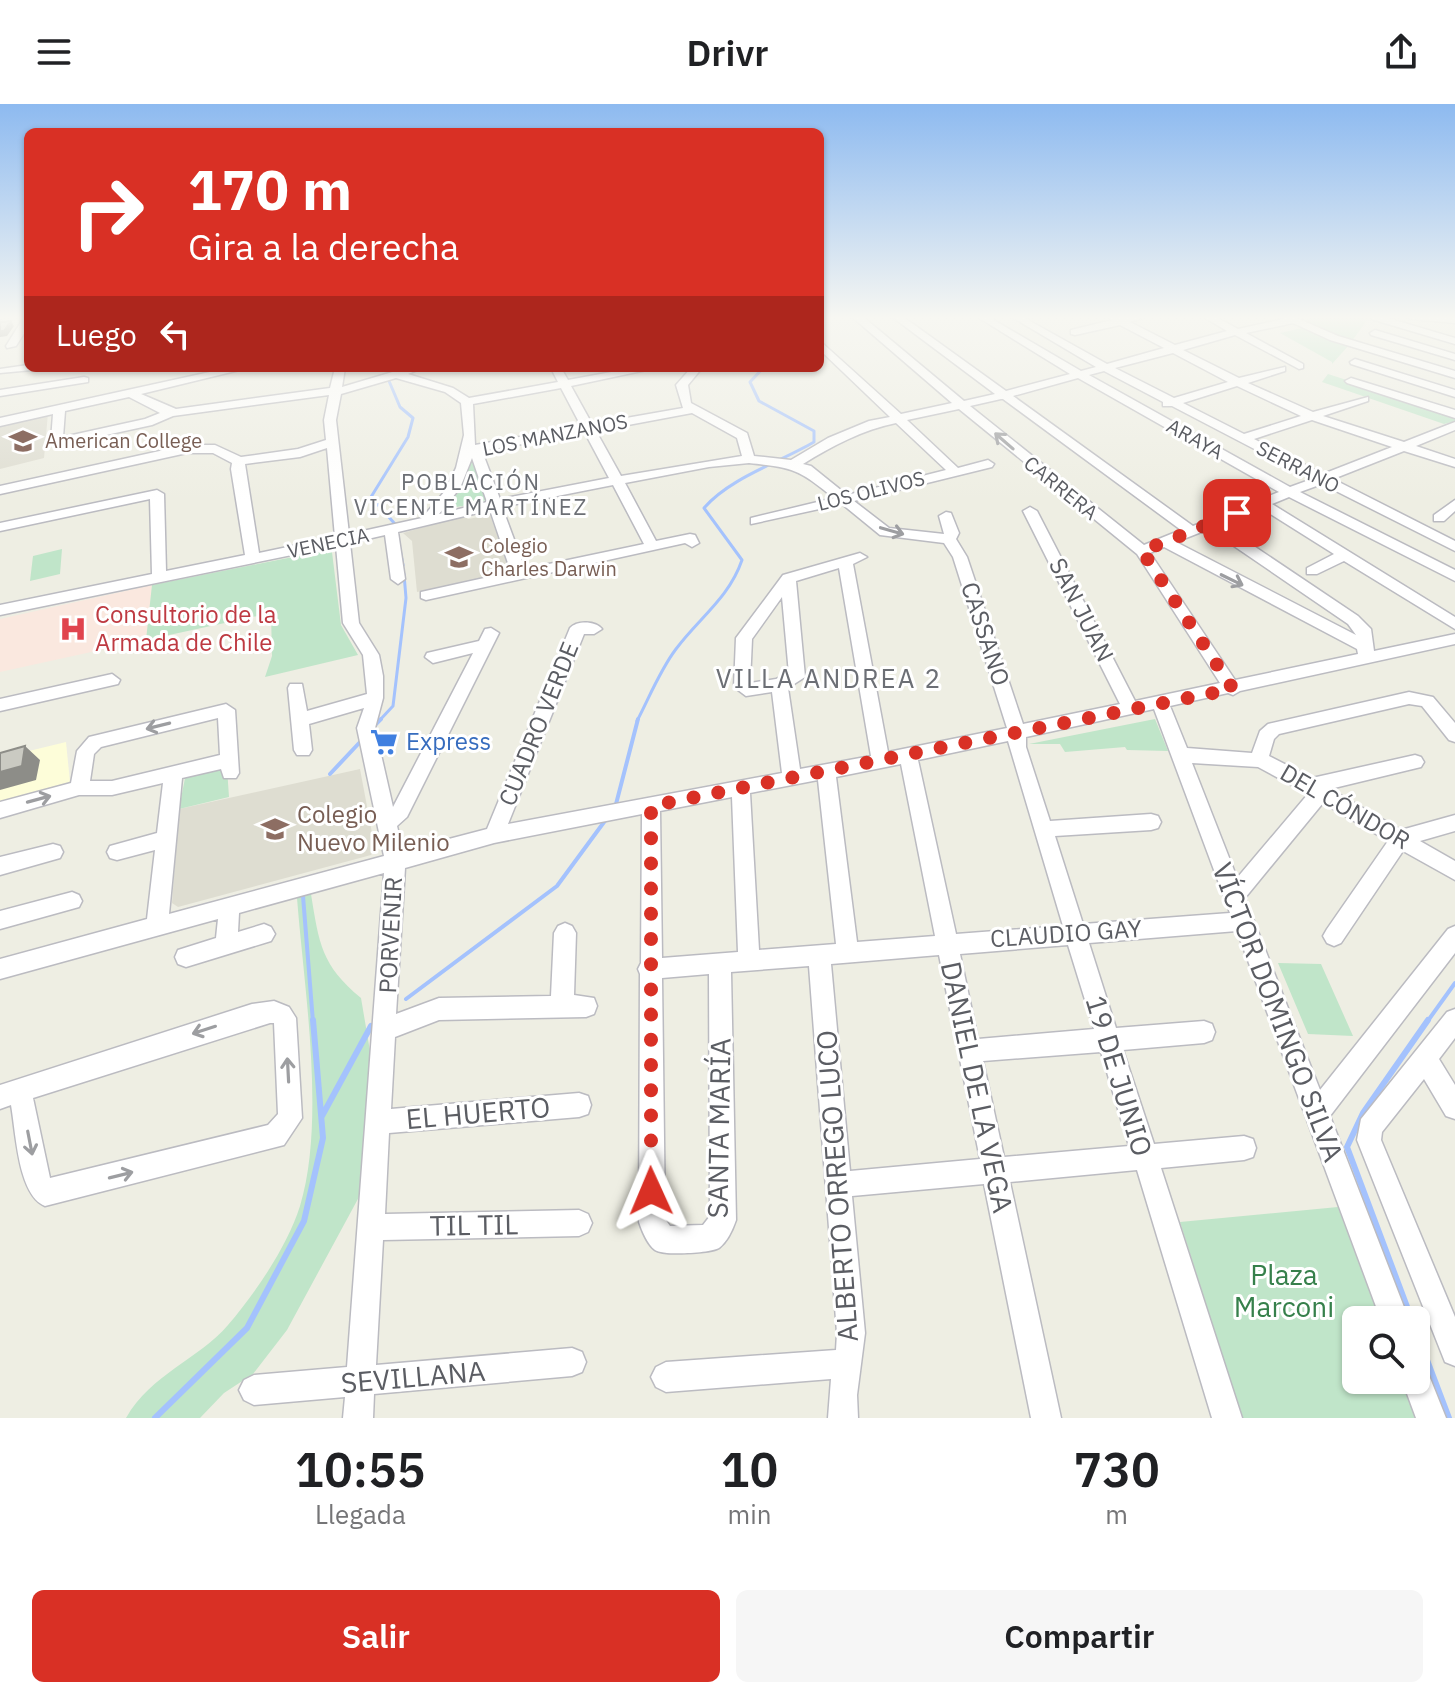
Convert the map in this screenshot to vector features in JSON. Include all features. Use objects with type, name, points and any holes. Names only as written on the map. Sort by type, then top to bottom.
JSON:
[{"type":"street","points":[[73,404],[83,377]]},
{"type":"street","points":[[163,386],[166,377]]},
{"type":"street","points":[[0,422],[202,377]]},
{"type":"street","points":[[205,387],[211,377]]},
{"type":"street","name":"PORVENIR","points":[[338,377],[330,420],[351,623],[371,655],[375,698],[366,728],[395,861],[358,1418]]},
{"type":"street","points":[[58,436],[148,422],[198,404],[334,391],[389,377]]},
{"type":"street","points":[[406,377],[441,387],[467,402],[600,377]]},
{"type":"street","points":[[561,377],[651,544]]},
{"type":"street","points":[[687,377],[680,391],[691,410],[743,436],[749,459]]},
{"type":"street","points":[[856,377],[954,471]]},
{"type":"street","name":"CARRERA","points":[[929,377],[1142,551],[1233,689]]},
{"type":"street","points":[[976,377],[1191,531]]},
{"type":"street","points":[[790,463],[859,428],[1075,377]]},
{"type":"street","name":"ARAYA","points":[[1082,377],[1292,492],[1455,576]]},
{"type":"street","name":"SERRANO","points":[[1125,377],[1455,547]]},
{"type":"street","points":[[1228,377],[1314,417],[1455,463]]},
{"type":"street","points":[[1146,411],[1253,377]]},
{"type":"street","points":[[1402,377],[1455,394]]},
{"type":"street","points":[[1426,385],[1433,377]]},
{"type":"street","points":[[0,396],[80,381]]},
{"type":"street","points":[[1351,381],[1454,422]]},
{"type":"street","points":[[130,393],[170,413]]},
{"type":"street","points":[[1242,439],[1364,399]]},
{"type":"street","points":[[467,402],[472,450],[496,504],[519,574]]},
{"type":"street","points":[[58,436],[59,408]]},
{"type":"street","name":"LOS MANZANOS","points":[[472,450],[691,410]]},
{"type":"street","points":[[58,436],[112,418]]},
{"type":"street","points":[[1142,551],[1402,447],[1454,422]]},
{"type":"street","points":[[0,490],[187,449],[215,449],[239,461],[300,453],[333,442]]},
{"type":"street","points":[[429,518],[453,490],[472,450]]},
{"type":"street","name":"VENECIA","points":[[0,610],[343,540],[496,504],[709,463],[749,459],[790,463],[820,477],[885,532],[949,539]]},
{"type":"street","points":[[239,461],[237,469],[253,558]]},
{"type":"street","name":"LOS OLIVOS","points":[[756,521],[988,464]]},
{"type":"street","points":[[0,527],[158,488],[159,576]]},
{"type":"street","points":[[1262,503],[1455,625]]},
{"type":"street","points":[[1439,518],[1455,504]]},
{"type":"street","name":"SAN JUAN","points":[[1030,511],[1131,709]]},
{"type":"street","name":"CASSANO","points":[[946,516],[952,533],[949,539],[960,557],[1017,732]]},
{"type":"street","points":[[1211,524],[1353,620],[1363,629],[1366,653]]},
{"type":"street","points":[[398,579],[399,528]]},
{"type":"street","points":[[426,595],[651,544],[690,538],[692,543]]},
{"type":"street","points":[[1164,542],[1366,653],[1455,639]]},
{"type":"street","points":[[1312,571],[1345,554]]},
{"type":"street","points":[[788,578],[797,677],[779,685],[749,690],[742,687],[744,638],[788,578],[853,559],[881,761]]},
{"type":"street","points":[[0,969],[494,835],[792,779],[1233,689],[1455,625]]},
{"type":"street","name":"CUADRO VERDE","points":[[494,835],[578,628],[594,629]]},
{"type":"street","points":[[387,824],[400,812],[488,639],[433,657]]},
{"type":"street","points":[[0,705],[112,680]]},
{"type":"street","points":[[779,685],[792,779]]},
{"type":"street","points":[[296,688],[303,750]]},
{"type":"street","points":[[300,720],[375,698]]},
{"type":"street","points":[[1259,760],[1266,736],[1274,729],[1409,698],[1427,701],[1455,735]]},
{"type":"street","name":"VÍCTOR DOMINGO SILVA","points":[[1161,704],[1390,1306]]},
{"type":"street","points":[[0,810],[79,788],[101,790],[229,766],[226,710],[95,742],[86,751],[79,788]]},
{"type":"street","name":"19 DE JUNIO","points":[[1017,732],[1017,747],[1227,1418]]},
{"type":"street","name":"DEL CÓNDOR","points":[[1181,755],[1259,760],[1316,789],[1455,871]]},
{"type":"street","name":"DANIEL DE LA VEGA","points":[[908,756],[1046,1418]]},
{"type":"street","points":[[1234,896],[1316,789],[1415,762]]},
{"type":"street","points":[[826,772],[847,950]]},
{"type":"street","points":[[157,926],[173,775]]},
{"type":"street","points":[[741,789],[749,960]]},
{"type":"street","name":"SANTA MARÍA","points":[[651,806],[652,1222],[663,1240],[710,1238],[723,1220],[720,962]]},
{"type":"street","points":[[1043,829],[1151,822]]},
{"type":"street","points":[[1334,936],[1401,838],[1455,823]]},
{"type":"street","points":[[117,852],[167,839]]},
{"type":"street","points":[[0,866],[53,852]]},
{"type":"street","points":[[0,920],[72,901]]},
{"type":"street","points":[[226,945],[229,907]]},
{"type":"street","name":"CLAUDIO GAY","points":[[649,969],[847,950],[1244,921]]},
{"type":"street","points":[[562,1006],[565,933]]},
{"type":"street","points":[[186,957],[264,934]]},
{"type":"street","points":[[1317,1113],[1455,936]]},
{"type":"street","name":"ALBERTO ORREGO LUCO","points":[[819,953],[851,1333],[848,1363],[842,1380],[843,1418]]},
{"type":"street","points":[[385,1029],[439,1009],[586,1006]]},
{"type":"street","points":[[279,1012],[285,1018],[290,1118],[275,1136],[45,1193],[38,1184],[10,1094],[252,1015],[279,1012]]},
{"type":"street","points":[[1455,1020],[1370,1128],[1369,1140],[1455,1352]]},
{"type":"street","points":[[969,1051],[1204,1032]]},
{"type":"street","points":[[1424,1058],[1455,1107]]},
{"type":"street","name":"EL HUERTO","points":[[377,1122],[579,1105]]},
{"type":"street","points":[[838,1185],[1244,1148]]},
{"type":"street","name":"TIL TIL","points":[[369,1227],[579,1223]]},
{"type":"street","name":"SEVILLANA","points":[[254,1390],[572,1362]]},
{"type":"street","points":[[666,1377],[848,1363]]},
{"type":"street","points":[[1422,1394],[1431,1418]]},
{"type":"shaded area","name":"American College","points":[[48,413],[44,458],[0,469],[0,425]]},
{"type":"shaded area","name":"Colegio Charles Darwin","points":[[490,515],[510,572],[417,592],[412,541],[403,533],[464,516],[468,519]]},
{"type":"shaded area","name":"Consultorio de la Armada de Chile","points":[[152,585],[146,640],[0,672],[0,619]]},
{"type":"shaded area","points":[[66,742],[70,782],[61,791],[0,806],[0,758]]},
{"type":"shaded area","name":"Colegio Nuevo Milenio","points":[[360,769],[375,849],[371,855],[178,907],[172,903],[179,809]]},
{"type":"green space","points":[[1326,377],[1338,377],[1455,415],[1455,421],[1444,424],[1322,382]]},
{"type":"green space","points":[[471,459],[486,498],[483,503],[449,508],[446,505],[459,492]]},
{"type":"green space","points":[[62,549],[60,574],[30,581],[33,556]]},
{"type":"green space","points":[[328,550],[332,552],[341,625],[358,655],[265,677],[272,656],[271,613],[146,640],[152,585]]},
{"type":"green space","points":[[1155,719],[1168,751],[1127,750],[1125,747],[1065,752],[1060,744],[1029,744]]},
{"type":"green space","points":[[227,768],[229,797],[179,809],[185,778]]},
{"type":"green space","points":[[311,894],[324,952],[337,975],[361,998],[370,1051],[359,1197],[287,1330],[253,1374],[224,1393],[200,1418],[126,1418],[148,1390],[216,1337],[239,1312],[279,1253],[300,1206],[308,1172],[312,1095],[297,898]]},
{"type":"green space","points":[[1278,963],[1321,964],[1353,1036],[1308,1034]]},
{"type":"green space","name":"Plaza Marconi","points":[[1338,1207],[1375,1306],[1342,1306],[1342,1394],[1407,1394],[1415,1418],[1242,1418],[1180,1222]]},
{"type":"building","points":[[25,746],[22,766],[0,772],[0,753]]},
{"type":"waterway","points":[[638,719],[670,657],[721,597],[742,560],[704,508],[741,479],[814,442],[814,431],[759,401],[750,382],[754,377]]},
{"type":"waterway","points":[[389,381],[400,407],[413,418],[408,437],[371,497],[395,524],[403,565]]},
{"type":"waterway","points":[[379,721],[393,706],[406,598],[404,574]]},
{"type":"waterway","points":[[615,808],[638,719]]},
{"type":"waterway","points":[[372,728],[379,721]]},
{"type":"waterway","points":[[330,774],[361,741]]},
{"type":"waterway","points":[[406,999],[557,886],[607,818]]},
{"type":"waterway","points":[[303,896],[313,1022]]},
{"type":"waterway","points":[[1427,1022],[1455,983]]},
{"type":"waterway","points":[[155,1418],[247,1328],[304,1221],[323,1138],[313,1020]]},
{"type":"waterway","points":[[1407,1306],[1347,1147],[1363,1113],[1428,1020]]},
{"type":"waterway","points":[[322,1116],[371,1026]]},
{"type":"waterway","points":[[1430,1368],[1449,1418]]},
{"type":"place","name":"American College","points":[[23,441]]},
{"type":"place","name":"Colegio Charles Darwin","points":[[459,557]]},
{"type":"place","name":"Consultorio de la Armada de Chile","points":[[73,629]]},
{"type":"place","name":"Express","points":[[384,742]]},
{"type":"place","name":"Colegio Nuevo Milenio","points":[[275,829]]},
{"type":"district","name":"POBLACIÓN VICENTE MARTÍNEZ","points":[[471,494]]},
{"type":"district","name":"VILLA ANDREA 2","points":[[829,679]]},
{"type":"route","points":[[651,1191],[651,806],[1233,689],[1153,563],[1142,551],[1237,513]]}]
